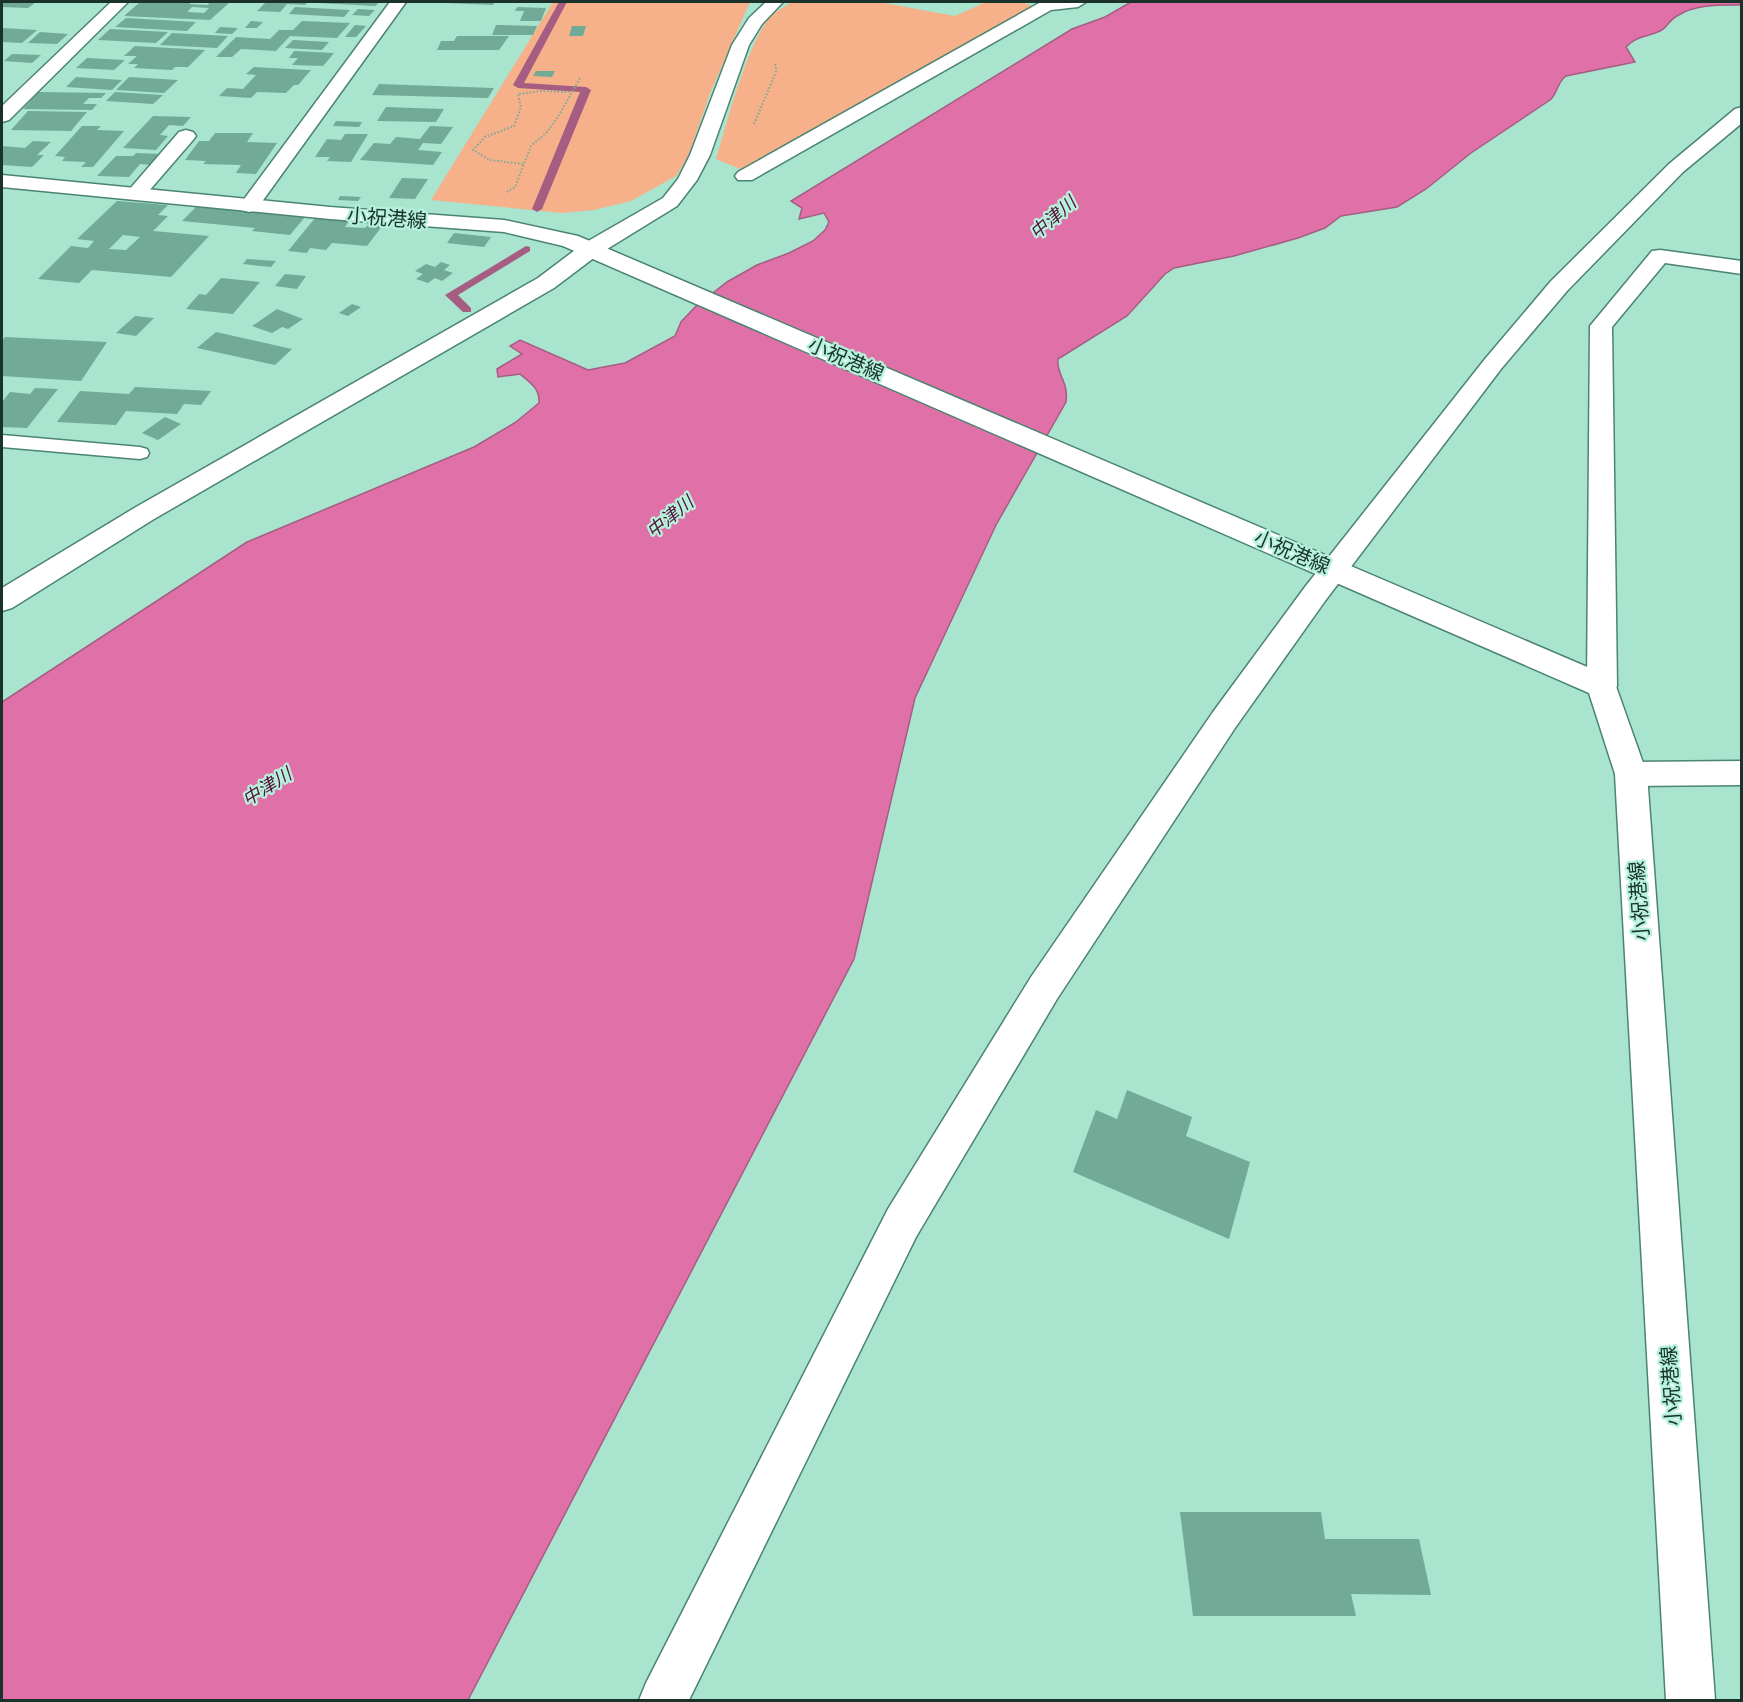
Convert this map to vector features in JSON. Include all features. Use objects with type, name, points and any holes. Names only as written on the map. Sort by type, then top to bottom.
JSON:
[{"type":"street","points":[[2,116],[120,2]]},
{"type":"street","points":[[249,206],[398,2]]},
{"type":"street","points":[[2,601],[156,507],[599,252],[658,210],[678,193],[708,136],[744,37],[758,16],[775,2]]},
{"type":"street","points":[[745,176],[1046,3],[1078,2]]},
{"type":"street","points":[[663,1701],[897,1233],[1044,988],[1224,720],[1321,565],[1559,286],[1676,168],[1742,112]]},
{"type":"street","points":[[135,195],[186,136]]},
{"type":"street","name":"小祝港線","points":[[2,181],[249,206],[504,226],[549,235],[599,252],[1602,686],[1631,774],[1691,1701]]},
{"type":"street","points":[[1602,686],[1601,326],[1660,256],[1742,268]]},
{"type":"street","points":[[1631,774],[1742,773]]},
{"type":"lane","points":[[2,441],[140,453]]},
{"type":"path","points":[[753,126],[776,72],[774,53]]},
{"type":"path","points":[[499,193],[507,192],[515,187],[531,146],[547,132],[558,117],[570,92],[580,78]]},
{"type":"path","points":[[523,164],[496,162],[479,157],[473,150],[476,143],[488,135],[514,126],[521,107],[518,94],[541,91],[570,92]]},
{"type":"shaded area","points":[[553,2],[750,2],[711,91],[688,157],[676,176],[631,201],[594,210],[562,213],[431,200]]},
{"type":"shaded area","points":[[792,2],[879,2],[955,16],[986,2],[1026,2],[1033,6],[747,172],[716,159],[739,82],[755,41],[773,14]]},
{"type":"water","name":"中津川","points":[[1131,2],[1741,2],[1741,5],[1708,6],[1684,12],[1662,30],[1638,39],[1626,47],[1635,62],[1566,76],[1550,100],[1471,153],[1426,189],[1397,207],[1341,216],[1325,228],[1298,238],[1234,256],[1174,268],[1165,274],[1127,316],[1058,359],[1066,389],[1066,402],[996,525],[915,698],[854,959],[468,1700],[2,1700],[2,702],[247,542],[474,447],[516,422],[539,403],[536,390],[520,374],[498,377],[497,369],[522,354],[510,346],[520,340],[588,370],[625,363],[675,336],[681,322],[695,307],[727,282],[757,265],[813,241],[825,230],[829,222],[824,213],[799,219],[802,208],[791,201],[1072,29],[1105,17]]},
{"type":"building","points":[[2,2],[36,2],[28,8],[2,7]]},
{"type":"building","points":[[140,2],[192,2],[189,4],[207,5],[211,2],[230,2],[210,20],[124,16]],"holes":[[[192,7],[209,8],[204,13],[187,12]]]},
{"type":"building","points":[[266,2],[308,2],[305,5],[287,4],[280,12],[257,11]]},
{"type":"building","points":[[318,2],[380,2],[375,6]]},
{"type":"building","points":[[446,2],[495,2],[493,5]]},
{"type":"building","points":[[295,7],[350,10],[344,17],[289,14]]},
{"type":"building","points":[[517,7],[546,8],[541,21],[520,21],[524,11],[515,11]]},
{"type":"building","points":[[358,9],[375,10],[369,16],[352,15]]},
{"type":"building","points":[[126,18],[196,22],[187,31],[115,27]]},
{"type":"building","points":[[251,21],[263,22],[257,28],[245,28]]},
{"type":"building","points":[[302,21],[350,23],[337,38],[290,36],[276,51],[241,49],[232,57],[216,57],[236,37],[270,39],[279,30],[293,30]]},
{"type":"building","points":[[355,25],[366,26],[356,37],[345,37]]},
{"type":"building","points":[[496,25],[537,26],[533,35],[492,35]]},
{"type":"building","points":[[572,26],[586,26],[583,36],[569,36]]},
{"type":"building","points":[[220,27],[238,28],[232,34],[215,33]]},
{"type":"building","points":[[2,28],[37,30],[22,43],[2,42]]},
{"type":"building","points":[[110,29],[168,32],[156,43],[98,40]]},
{"type":"building","points":[[40,32],[68,34],[57,44],[28,43]]},
{"type":"building","points":[[172,33],[228,36],[217,48],[160,45]]},
{"type":"building","points":[[457,36],[509,36],[499,50],[437,50],[441,41],[454,41]]},
{"type":"building","points":[[293,40],[329,42],[322,50],[285,48]]},
{"type":"building","points":[[135,46],[205,50],[188,67],[175,67],[172,70],[134,68],[138,64],[128,64],[137,56],[124,56]]},
{"type":"building","points":[[294,51],[334,53],[323,66],[292,65],[298,58],[289,58]]},
{"type":"building","points":[[12,54],[41,55],[32,63],[4,61]]},
{"type":"building","points":[[87,58],[125,60],[114,70],[76,68]]},
{"type":"building","points":[[254,67],[311,70],[298,85],[294,85],[286,93],[257,92],[251,98],[219,96],[227,88],[243,89],[256,75],[246,74]]},
{"type":"building","points":[[536,71],[555,71],[552,77],[533,76]]},
{"type":"building","points":[[76,77],[122,80],[112,90],[66,87]]},
{"type":"building","points":[[129,77],[178,80],[164,93],[116,90]]},
{"type":"building","points":[[379,84],[494,88],[488,98],[372,95]]},
{"type":"building","points":[[39,92],[106,93],[101,98],[89,98],[83,104],[97,104],[92,110],[23,109]]},
{"type":"building","points":[[115,92],[163,95],[153,104],[106,101]]},
{"type":"building","points":[[386,107],[444,109],[436,122],[377,121]]},
{"type":"building","points":[[28,111],[87,112],[71,131],[11,130]]},
{"type":"building","points":[[153,116],[191,117],[183,126],[169,125],[160,135],[168,136],[156,150],[123,148]]},
{"type":"building","points":[[336,121],[362,122],[359,127],[333,126]]},
{"type":"building","points":[[82,126],[101,126],[97,130],[124,131],[93,167],[81,167],[86,162],[62,161],[65,157],[55,156]]},
{"type":"building","points":[[430,126],[453,127],[441,144],[423,143],[418,150],[442,152],[433,165],[360,160],[374,143],[390,144],[396,137],[420,139]]},
{"type":"building","points":[[215,133],[253,133],[247,142],[277,143],[256,174],[236,173],[241,165],[203,164],[206,161],[185,160],[199,141],[209,141]]},
{"type":"building","points":[[345,134],[368,134],[351,162],[327,161],[330,157],[315,157],[327,139],[341,140]]},
{"type":"building","points":[[33,141],[51,142],[37,155],[44,155],[32,167],[2,165],[2,146],[25,148]]},
{"type":"building","points":[[136,153],[161,154],[151,165],[140,164],[129,177],[97,176],[116,156],[133,156]]},
{"type":"building","points":[[402,178],[428,179],[415,199],[389,198]]},
{"type":"building","points":[[340,196],[361,197],[358,201],[338,200]]},
{"type":"building","points":[[117,201],[168,205],[158,215],[168,216],[153,231],[209,236],[171,277],[92,270],[79,283],[38,279],[71,246],[88,248],[94,241],[77,239]],"holes":[[[123,235],[140,237],[126,250],[109,249]]]},
{"type":"building","points":[[196,207],[305,217],[290,235],[252,231],[255,228],[182,221]]},
{"type":"building","points":[[315,218],[349,221],[345,227],[365,228],[369,224],[383,225],[367,246],[332,243],[326,250],[310,248],[307,253],[288,251]]},
{"type":"building","points":[[454,233],[491,237],[484,247],[447,243]]},
{"type":"building","points":[[247,259],[276,261],[271,267],[243,264]]},
{"type":"building","points":[[441,262],[450,265],[444,270],[453,273],[442,281],[435,278],[428,283],[416,279],[423,274],[415,271],[426,264],[435,267]]},
{"type":"building","points":[[285,274],[306,276],[297,289],[275,286]]},
{"type":"building","points":[[221,278],[260,282],[233,314],[186,309],[199,294],[206,295]]},
{"type":"building","points":[[352,304],[361,307],[348,316],[339,313]]},
{"type":"building","points":[[277,309],[303,319],[288,329],[282,327],[272,333],[252,326]]},
{"type":"building","points":[[135,316],[154,318],[136,336],[116,333]]},
{"type":"building","points":[[216,332],[292,349],[275,365],[197,348]]},
{"type":"building","points":[[5,337],[107,342],[81,381],[2,376],[2,341]]},
{"type":"building","points":[[135,387],[211,391],[201,405],[184,404],[177,414],[126,411],[116,425],[57,422],[80,391],[129,394]]},
{"type":"building","points":[[35,388],[58,389],[27,428],[2,427],[2,402],[10,392],[30,394]]},
{"type":"building","points":[[165,417],[181,424],[158,440],[142,433]]},
{"type":"building","points":[[1127,1090],[1192,1117],[1186,1136],[1250,1162],[1229,1239],[1073,1172],[1096,1110],[1117,1119]]},
{"type":"building","points":[[1180,1512],[1321,1512],[1325,1539],[1419,1539],[1431,1595],[1351,1594],[1356,1616],[1193,1616]]},
{"type":"waterway","points":[[537,209],[586,90],[518,85],[563,2]]},
{"type":"waterway","points":[[467,310],[451,295],[526,249]]}]
